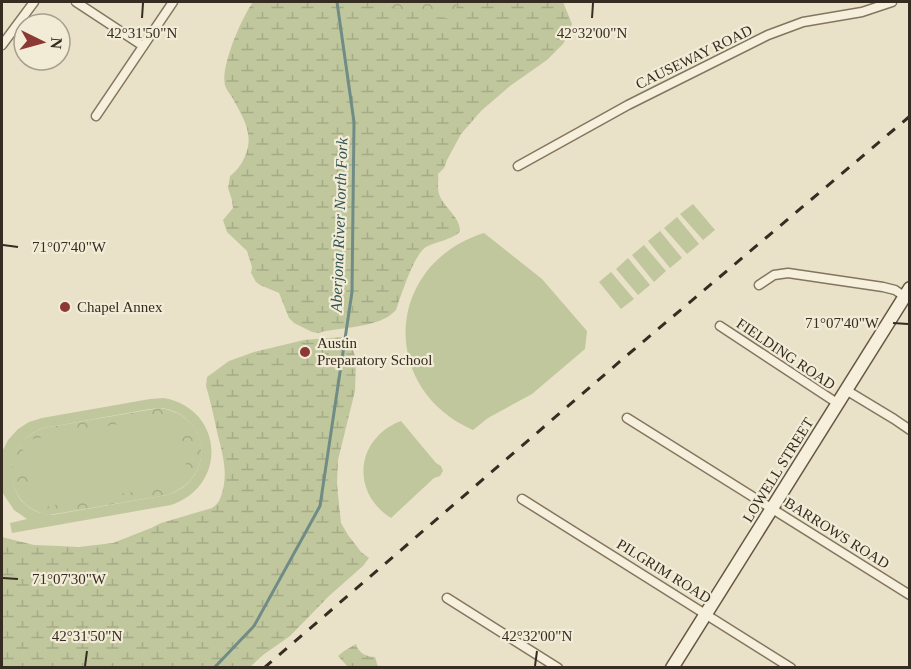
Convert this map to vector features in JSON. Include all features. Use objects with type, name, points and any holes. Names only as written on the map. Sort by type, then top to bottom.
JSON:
[{"type":"main road","name":"LOWELL STREET","points":[[672,668],[907,292]]},
{"type":"street","points":[[2,45],[34,2]]},
{"type":"street","points":[[76,2],[143,46]]},
{"type":"street","points":[[96,116],[173,2]]},
{"type":"street","name":"CAUSEWAY ROAD","points":[[518,165],[628,105],[774,33],[803,22],[862,12],[892,2]]},
{"type":"street","points":[[759,285],[774,275],[788,273],[907,292]]},
{"type":"street","name":"FIELDING ROAD","points":[[720,326],[837,404]]},
{"type":"street","points":[[846,390],[909,430]]},
{"type":"street","name":"BARROWS ROAD","points":[[627,418],[909,595]]},
{"type":"street","name":"PILGRIM ROAD","points":[[522,499],[791,668]]},
{"type":"street","points":[[447,598],[558,668]]},
{"type":"green space","points":[[253,2],[563,2],[572,24],[563,44],[547,60],[510,86],[481,111],[461,134],[444,168],[438,174],[439,194],[458,222],[460,232],[421,251],[408,276],[396,310],[380,321],[318,333],[294,323],[289,318],[279,293],[256,282],[251,273],[252,267],[247,251],[227,232],[223,220],[233,208],[228,188],[230,176],[246,154],[249,138],[246,124],[226,88],[224,77],[233,42]]},
{"type":"green space","points":[[366,2],[455,2],[460,21]]},
{"type":"green space","points":[[693,204],[715,230],[703,240],[680,214]]},
{"type":"green space","points":[[677,217],[699,244],[687,254],[664,228]]},
{"type":"green space","points":[[660,231],[682,258],[670,268],[648,241]]},
{"type":"green space","points":[[484,233],[542,279],[587,331],[585,349],[532,394],[488,418],[473,430],[442,411],[421,386],[409,357],[406,327],[412,298],[427,271],[451,249]]},
{"type":"green space","points":[[644,245],[666,271],[654,282],[632,255]]},
{"type":"green space","points":[[628,258],[650,285],[638,295],[616,269]]},
{"type":"green space","points":[[611,272],[634,299],[621,309],[599,282]]},
{"type":"green space","points":[[350,338],[356,360],[355,391],[338,460],[337,484],[341,523],[361,552],[369,558],[363,566],[329,596],[290,636],[250,667],[2,667],[2,537],[34,545],[79,547],[113,543],[161,523],[212,508],[221,495],[225,476],[222,452],[206,386],[207,377],[229,361],[254,352],[304,340]]},
{"type":"green space","points":[[164,398],[184,405],[198,417],[208,432],[211,448],[210,466],[202,482],[190,495],[171,505],[12,533],[10,523],[27,519],[14,510],[2,492],[2,452],[8,440],[18,429],[42,418]],"holes":[[[162,408],[179,413],[191,423],[198,435],[201,449],[200,463],[194,477],[183,488],[167,495],[52,515],[35,511],[23,502],[15,490],[12,475],[13,460],[19,447],[30,435],[44,428],[150,409]]]},
{"type":"green space","points":[[159,408],[176,413],[189,422],[198,434],[201,447],[200,462],[194,475],[183,487],[167,495],[49,515],[33,510],[21,500],[14,488],[13,460],[19,446],[30,435],[44,428]]},
{"type":"green space","points":[[177,414],[189,482],[33,509],[21,441]]},
{"type":"green space","points":[[401,421],[443,471],[391,518],[378,507],[369,494],[364,480],[364,466],[367,452],[375,440],[386,429]]},
{"type":"green space","points":[[356,644],[363,654],[375,657],[378,667],[348,667],[338,656]]},
{"type":"waterway","name":"Aberjona River North Fork","points":[[214,668],[254,626],[320,506],[352,292],[354,122],[337,2]]},
{"type":"railway","points":[[264,668],[625,357],[910,116]]},
{"type":"place","name":"Chapel Annex","points":[[65,307]]},
{"type":"place","name":"Austin Preparatory School","points":[[305,352]]}]
